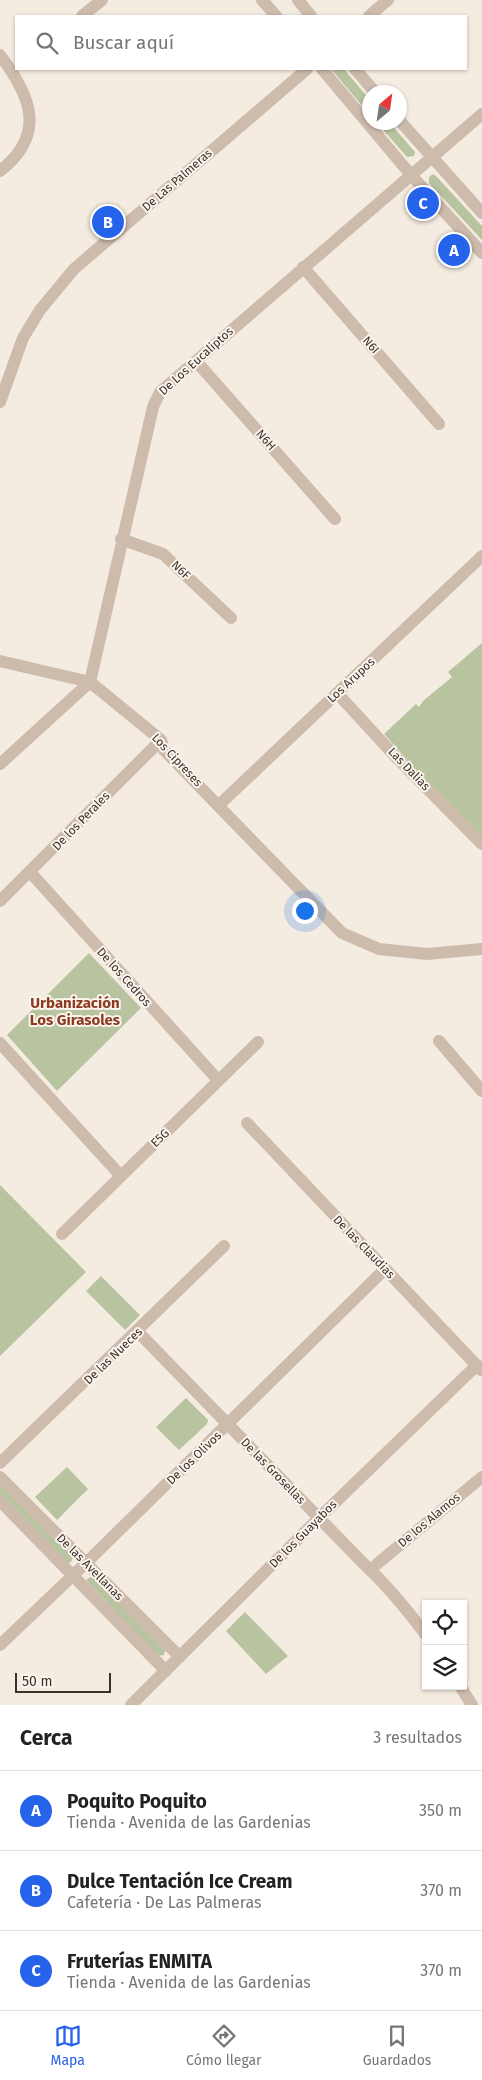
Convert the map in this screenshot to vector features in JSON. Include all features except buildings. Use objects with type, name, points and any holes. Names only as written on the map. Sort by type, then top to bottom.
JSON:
[{"type":"street","points":[[83,15],[102,0]]},
{"type":"street","points":[[262,0],[275,15]]},
{"type":"street","points":[[298,0],[310,15]]},
{"type":"street","points":[[370,15],[388,0]]},
{"type":"street","points":[[0,55],[14,73],[25,94],[30,114],[26,140],[10,162],[0,171]]},
{"type":"street","name":"De Las Palmeras","points":[[0,402],[22,338],[40,310],[74,269],[305,70]]},
{"type":"street","points":[[323,70],[411,175],[482,253]]},
{"type":"street","points":[[356,70],[369,85]]},
{"type":"street","name":"De Los Eucaliptos","points":[[90,682],[122,539],[156,399],[160,392],[482,114]]},
{"type":"street","points":[[407,129],[482,214]]},
{"type":"street","name":"N6I","points":[[303,267],[439,424]]},
{"type":"street","name":"N6H","points":[[196,361],[336,519]]},
{"type":"street","name":"N6F","points":[[122,539],[163,554],[231,618]]},
{"type":"street","name":"Los Arupos","points":[[219,805],[482,556]]},
{"type":"street","name":"Los Cipreses","points":[[0,661],[90,682],[161,740],[164,750],[342,933],[379,949],[427,954],[482,949]]},
{"type":"street","points":[[0,764],[90,682]]},
{"type":"street","name":"Las Dalias","points":[[337,693],[395,756],[482,844]]},
{"type":"street","name":"De los Perales","points":[[0,901],[161,740]]},
{"type":"street","name":"De los Cedros","points":[[30,872],[218,1080]]},
{"type":"street","points":[[439,1041],[482,1091]]},
{"type":"street","name":"E5G","points":[[62,1234],[120,1175],[258,1042]]},
{"type":"street","points":[[0,1043],[120,1175]]},
{"type":"street","name":"De las Claudias","points":[[247,1123],[479,1368]]},
{"type":"street","name":"De las Nueces","points":[[0,1464],[138,1332],[224,1246]]},
{"type":"street","name":"De los Olivos","points":[[0,1644],[86,1563],[385,1268]]},
{"type":"street","name":"De las Grosellas","points":[[138,1332],[397,1596],[422,1630]]},
{"type":"street","name":"De los Guayabos","points":[[131,1705],[319,1518],[479,1368]]},
{"type":"street","name":"De las Avellanas","points":[[0,1476],[180,1657]]},
{"type":"street","name":"De los Alamos","points":[[377,1564],[482,1477]]},
{"type":"street","name":"De las Avellanas","points":[[0,1501],[166,1671]]},
{"type":"street","points":[[463,1690],[472,1705]]},
{"type":"green space","points":[[332,70],[345,70],[362,91],[362,106]]},
{"type":"green space","points":[[383,130],[396,130],[415,152],[414,156],[407,157]]},
{"type":"green space","points":[[433,174],[482,226],[482,240],[429,183],[429,177]]},
{"type":"green space","points":[[482,643],[482,842],[384,734],[416,704],[419,707],[423,701],[452,677],[448,672]]},
{"type":"green space","points":[[89,953],[141,1008],[57,1091],[7,1035]]},
{"type":"green space","points":[[0,1185],[86,1272],[0,1356]]},
{"type":"green space","points":[[101,1276],[140,1315],[125,1330],[86,1291]]},
{"type":"green space","points":[[186,1398],[208,1420],[207,1424],[179,1450],[156,1427]]},
{"type":"green space","points":[[67,1467],[88,1489],[57,1520],[35,1497]]},
{"type":"green space","points":[[0,1483],[73,1558],[71,1562],[68,1563],[0,1496]]},
{"type":"green space","points":[[92,1576],[165,1650],[164,1655],[158,1656],[86,1580]]},
{"type":"green space","points":[[245,1612],[288,1656],[266,1674],[226,1631]]},
{"type":"place","name":"Fruterías ENMITA","points":[[423,203]]},
{"type":"place","name":"Dulce Tentación Ice Cream","points":[[108,222]]},
{"type":"place","name":"Poquito Poquito","points":[[454,250]]},
{"type":"district","name":"Urbanización Los Girasoles","points":[[75,1012]]}]
